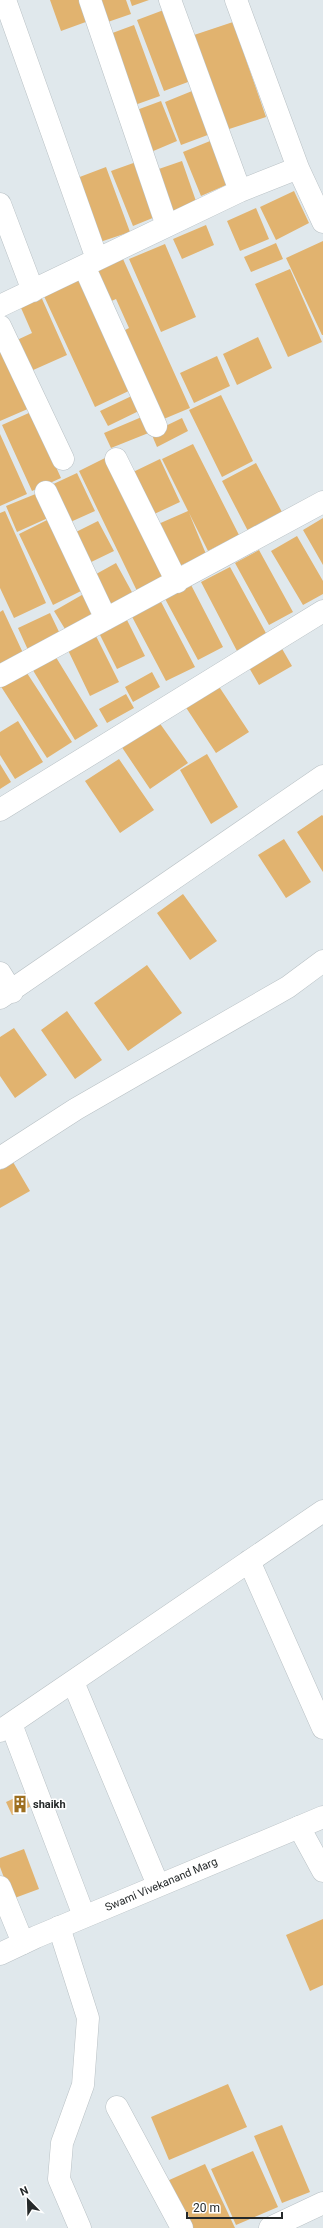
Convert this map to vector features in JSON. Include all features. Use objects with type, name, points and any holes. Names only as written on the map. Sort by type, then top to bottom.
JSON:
[{"type":"street","points":[[5,0],[90,263],[156,426]]},
{"type":"street","points":[[90,0],[167,226]]},
{"type":"street","points":[[170,0],[240,191]]},
{"type":"street","points":[[236,0],[298,168],[323,222]]},
{"type":"street","points":[[0,306],[240,191],[298,168]]},
{"type":"street","points":[[0,204],[33,290]]},
{"type":"street","points":[[0,326],[63,460]]},
{"type":"street","points":[[116,459],[177,582]]},
{"type":"street","points":[[46,492],[106,620]]},
{"type":"street","points":[[0,676],[323,502]]},
{"type":"street","points":[[0,810],[323,611]]},
{"type":"street","points":[[0,973],[6,995],[323,776]]},
{"type":"street","points":[[0,1158],[76,1109],[288,986],[323,961]]},
{"type":"street","points":[[84,1916],[6,1728],[323,1511]]},
{"type":"street","points":[[249,1561],[323,1728]]},
{"type":"street","points":[[73,1682],[158,1885]]},
{"type":"street","name":"Swami Vivekanand Marg","points":[[0,1954],[84,1916],[323,1817]]},
{"type":"street","points":[[299,1826],[323,1871]]},
{"type":"street","points":[[0,1887],[23,1943]]},
{"type":"street","points":[[59,1927],[88,2018],[83,2085],[62,2143],[59,2179],[80,2228]]},
{"type":"street","points":[[117,2107],[182,2228]]},
{"type":"street","points":[[270,2228],[323,2203]]},
{"type":"building","points":[[50,0],[87,0],[94,19],[61,31]]},
{"type":"building","points":[[94,0],[126,0],[131,14],[102,24]]},
{"type":"building","points":[[130,0],[149,0],[132,6]]},
{"type":"building","points":[[169,8],[196,79],[164,91],[137,20]]},
{"type":"building","points":[[233,22],[266,117],[220,132],[188,37]]},
{"type":"building","points":[[134,25],[160,96],[132,106],[107,35]]},
{"type":"building","points":[[197,89],[213,133],[181,145],[165,102]]},
{"type":"building","points":[[161,101],[177,141],[151,152],[134,111]]},
{"type":"building","points":[[215,139],[233,182],[201,196],[183,152]]},
{"type":"building","points":[[139,161],[160,215],[133,226],[111,171]]},
{"type":"building","points":[[182,161],[197,204],[168,215],[153,171]]},
{"type":"building","points":[[106,167],[130,232],[100,242],[77,178]]},
{"type":"building","points":[[294,191],[309,223],[276,240],[260,207]]},
{"type":"building","points":[[256,208],[269,239],[240,251],[227,221]]},
{"type":"building","points":[[206,225],[214,245],[182,259],[173,239]]},
{"type":"building","points":[[323,241],[323,335],[322,335],[286,258]]},
{"type":"building","points":[[276,243],[283,259],[251,272],[244,257]]},
{"type":"building","points":[[165,244],[196,317],[161,332],[129,259]]},
{"type":"building","points":[[123,259],[190,408],[159,421],[119,333],[129,328],[116,299],[105,304],[91,273]]},
{"type":"building","points":[[290,269],[322,342],[288,357],[255,284]]},
{"type":"building","points":[[82,276],[135,388],[95,407],[43,294]]},
{"type":"building","points":[[39,292],[67,355],[31,371],[17,340],[32,333],[18,301]]},
{"type":"building","points":[[258,337],[272,368],[237,385],[223,354]]},
{"type":"building","points":[[0,347],[30,408],[0,421]]},
{"type":"building","points":[[217,356],[230,386],[194,403],[180,373]]},
{"type":"building","points":[[138,393],[145,408],[108,426],[100,411]]},
{"type":"building","points":[[221,395],[253,461],[222,477],[189,410]]},
{"type":"building","points":[[31,412],[61,478],[32,491],[2,425]]},
{"type":"building","points":[[144,416],[151,432],[111,448],[104,433]]},
{"type":"building","points":[[182,418],[188,431],[157,447],[151,433]]},
{"type":"building","points":[[0,434],[27,494],[0,506]]},
{"type":"building","points":[[193,444],[239,535],[208,551],[189,513],[206,554],[175,568],[156,525],[188,511],[162,459]]},
{"type":"building","points":[[109,456],[167,577],[137,591],[79,471]]},
{"type":"building","points":[[160,459],[180,502],[150,516],[131,473]]},
{"type":"building","points":[[256,463],[283,514],[249,533],[222,481]]},
{"type":"building","points":[[77,473],[95,511],[66,524],[49,486]]},
{"type":"building","points":[[38,493],[48,518],[17,532],[6,506]]},
{"type":"building","points":[[5,511],[46,603],[14,618],[0,588],[0,513]]},
{"type":"building","points":[[323,518],[323,565],[303,530]]},
{"type":"building","points":[[49,519],[83,590],[53,605],[19,534]]},
{"type":"building","points":[[98,521],[114,551],[85,565],[70,535]]},
{"type":"building","points":[[297,536],[323,581],[323,594],[303,605],[271,551]]},
{"type":"building","points":[[259,550],[293,612],[269,625],[235,563]]},
{"type":"building","points":[[116,563],[133,594],[106,608],[89,578]]},
{"type":"building","points":[[230,567],[267,635],[237,651],[201,582]]},
{"type":"building","points":[[189,581],[223,647],[198,660],[163,595]]},
{"type":"building","points":[[87,592],[97,611],[65,629],[54,611]]},
{"type":"building","points":[[158,596],[195,667],[166,681],[129,611]]},
{"type":"building","points":[[3,610],[23,653],[0,664],[0,612]]},
{"type":"building","points":[[50,613],[60,634],[28,650],[18,628]]},
{"type":"building","points":[[125,616],[145,656],[117,669],[97,629]]},
{"type":"building","points":[[94,632],[119,682],[90,696],[66,646]]},
{"type":"building","points":[[277,640],[292,666],[259,685],[244,659]]},
{"type":"building","points":[[54,654],[98,726],[75,740],[31,667]]},
{"type":"building","points":[[25,670],[72,742],[47,758],[0,685]]},
{"type":"building","points":[[152,672],[160,687],[133,702],[125,687]]},
{"type":"building","points":[[218,685],[249,732],[216,753],[185,706]]},
{"type":"building","points":[[126,694],[134,708],[107,723],[99,709]]},
{"type":"building","points":[[156,718],[188,763],[150,789],[119,743]]},
{"type":"building","points":[[18,721],[43,762],[15,779],[0,755],[0,732]]},
{"type":"building","points":[[207,754],[238,807],[211,824],[180,770]]},
{"type":"building","points":[[119,759],[154,810],[120,833],[85,781]]},
{"type":"building","points":[[0,764],[11,782],[0,789]]},
{"type":"building","points":[[322,815],[323,816],[323,872],[297,832]]},
{"type":"building","points":[[284,839],[311,882],[286,898],[258,855]]},
{"type":"building","points":[[183,894],[217,941],[190,960],[157,913]]},
{"type":"building","points":[[147,965],[182,1013],[128,1051],[94,1003]]},
{"type":"building","points":[[67,1011],[102,1060],[75,1079],[41,1030]]},
{"type":"building","points":[[14,1028],[47,1075],[15,1098],[0,1076],[0,1037]]},
{"type":"building","points":[[13,1162],[30,1191],[0,1208],[0,1170]]},
{"type":"building","name":"shaikh","points":[[28,1792],[34,1805],[12,1815],[6,1802]]},
{"type":"building","points":[[24,1849],[39,1889],[12,1899],[0,1867],[0,1858]]},
{"type":"building","points":[[323,1919],[323,1985],[310,1991],[286,1935]]},
{"type":"building","points":[[228,2084],[247,2127],[169,2160],[151,2117]]},
{"type":"building","points":[[282,2125],[310,2192],[282,2203],[254,2136]]},
{"type":"building","points":[[253,2151],[278,2207],[236,2225],[211,2169]]},
{"type":"building","points":[[205,2164],[235,2228],[189,2228],[167,2181]]},
{"type":"place","name":"shaikh","points":[[20,1804]]}]
